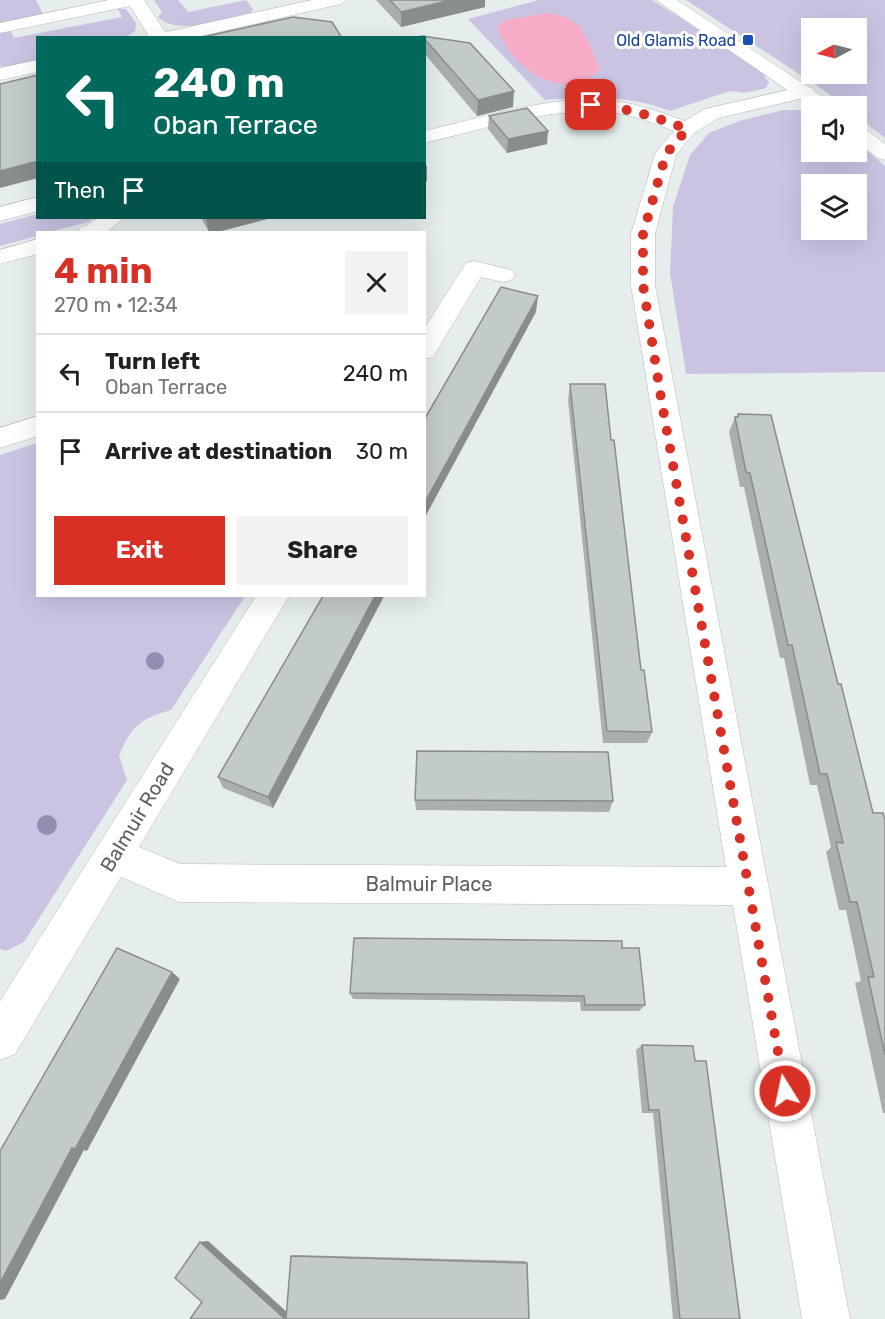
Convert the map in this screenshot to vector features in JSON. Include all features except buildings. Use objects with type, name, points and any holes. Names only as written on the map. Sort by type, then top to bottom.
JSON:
[{"type":"street","points":[[0,28],[135,0],[159,36]]},
{"type":"street","points":[[175,36],[336,0]]},
{"type":"street","points":[[665,0],[809,96]]},
{"type":"street","points":[[0,74],[36,66]]},
{"type":"street","points":[[801,101],[712,113],[687,129],[666,154],[654,190],[643,234],[643,285],[659,386],[826,1319]]},
{"type":"street","points":[[429,116],[433,135],[565,107],[591,105],[641,112],[687,129]]},
{"type":"street","points":[[867,140],[885,154]]},
{"type":"street","points":[[0,214],[36,205]]},
{"type":"street","points":[[95,231],[111,219]]},
{"type":"street","points":[[0,257],[36,247]]},
{"type":"street","points":[[426,348],[474,268],[503,275]]},
{"type":"street","points":[[0,438],[36,427]]},
{"type":"street","name":"Balmuir Road","points":[[0,1038],[272,597]]},
{"type":"street","name":"Balmuir Place","points":[[115,855],[179,883],[748,886]]},
{"type":"shaded area","points":[[0,0],[36,0],[43,14],[0,23]]},
{"type":"shaded area","points":[[154,0],[178,0],[188,12],[246,0],[253,9],[251,13],[216,22],[178,26],[158,17],[162,12]]},
{"type":"shaded area","points":[[539,0],[652,0],[768,74],[764,76],[769,82],[766,88],[745,93],[730,91],[670,111],[624,99],[545,100],[468,19]]},
{"type":"shaded area","points":[[686,0],[885,0],[885,138],[867,124],[867,96],[831,96],[814,84],[867,84],[867,18],[801,18],[801,75]]},
{"type":"shaded area","points":[[118,9],[126,9],[136,23],[135,31],[128,36],[36,36],[36,60],[0,66],[0,32],[10,30],[14,38],[122,17]]},
{"type":"shaded area","points":[[549,13],[571,20],[583,32],[600,69],[586,80],[571,84],[555,83],[539,77],[512,55],[497,25],[507,20]]},
{"type":"shaded area","points":[[783,110],[801,110],[801,162],[867,162],[867,151],[885,166],[885,372],[686,374],[670,273],[673,207],[690,155],[709,133],[739,121]]},
{"type":"shaded area","points":[[36,214],[36,219],[92,219],[89,222],[53,231],[36,231],[36,236],[0,246],[0,224]]},
{"type":"shaded area","points":[[36,443],[36,597],[244,597],[171,710],[144,721],[128,737],[119,756],[127,780],[24,942],[6,951],[0,949],[0,455]]},
{"type":"place","name":"Old Glamis Road","points":[[748,40]]},
{"type":"route","points":[[591,105],[641,112],[687,129],[666,154],[654,190],[643,234],[643,285],[661,398],[785,1091]]}]
